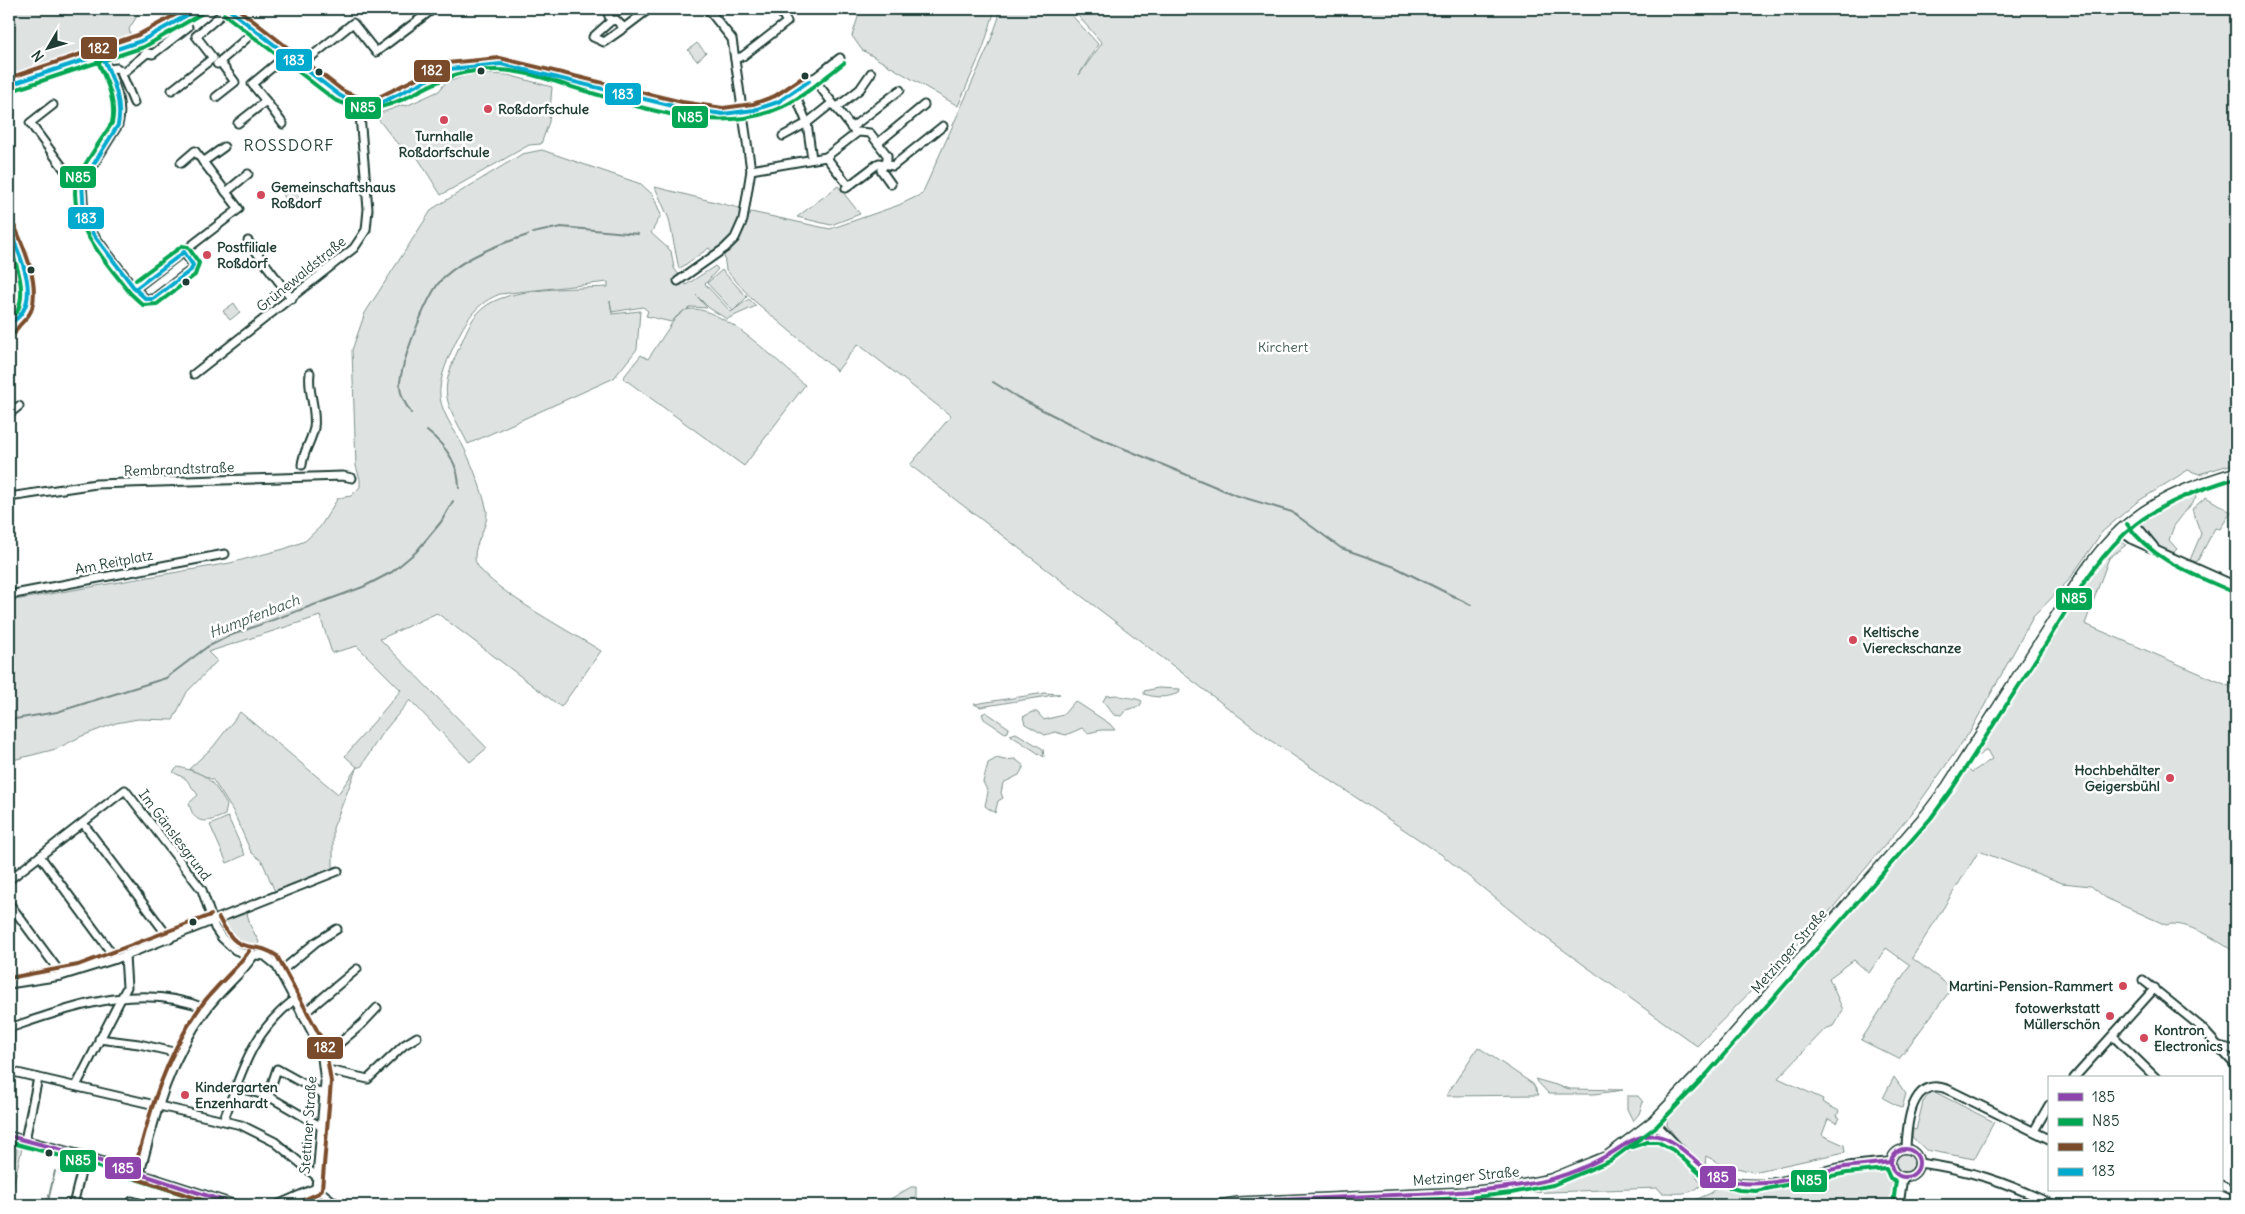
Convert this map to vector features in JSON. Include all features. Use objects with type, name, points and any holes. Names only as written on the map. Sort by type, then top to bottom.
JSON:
[{"type":"main road","name":"Metzinger Straße","points":[[1219,1205],[1238,1202],[1467,1192],[1517,1186],[1551,1179],[1578,1169],[1607,1156],[1630,1141],[1652,1121],[1751,1016],[1926,814],[1947,786],[2095,556],[2119,530],[2177,492],[2236,472]]},
{"type":"street","points":[[9,85],[141,41],[198,9]]},
{"type":"street","points":[[172,90],[213,58],[196,36],[228,9],[339,95],[358,104],[381,102],[449,69],[501,64],[695,112],[723,114],[778,102],[840,58]]},
{"type":"street","points":[[301,65],[353,23],[376,52],[433,9]]},
{"type":"street","points":[[606,9],[611,21]]},
{"type":"street","points":[[624,28],[618,21],[611,21],[593,37],[604,42],[624,28],[649,9]]},
{"type":"street","points":[[678,281],[735,238],[743,220],[751,170],[732,39],[708,9]]},
{"type":"street","points":[[735,59],[743,56],[788,22],[779,9]]},
{"type":"street","points":[[123,73],[147,53],[153,54],[188,26],[184,18]]},
{"type":"street","points":[[216,97],[235,82],[218,63],[256,30]]},
{"type":"street","points":[[283,124],[252,84],[288,54]]},
{"type":"street","points":[[102,55],[118,95],[121,115],[118,125],[82,183],[82,202],[87,225],[135,289],[143,298],[149,300],[164,292],[192,269],[193,265],[184,252]]},
{"type":"street","points":[[108,69],[117,68],[123,73],[134,103]]},
{"type":"street","points":[[783,136],[860,89],[871,73]]},
{"type":"street","points":[[813,78],[854,131]]},
{"type":"street","points":[[751,170],[826,157],[867,116],[900,90]]},
{"type":"street","points":[[794,92],[800,101],[807,123],[812,159]]},
{"type":"street","points":[[238,123],[266,101]]},
{"type":"street","name":"Grünewaldstraße","points":[[194,374],[354,248],[366,230],[368,209],[358,104]]},
{"type":"street","points":[[52,105],[30,124],[70,177],[75,182],[82,183]]},
{"type":"street","points":[[878,143],[924,105]]},
{"type":"street","points":[[826,157],[848,187],[878,164],[893,166],[943,126]]},
{"type":"street","points":[[854,131],[867,132],[887,155],[881,170],[891,184]]},
{"type":"street","points":[[203,162],[224,146]]},
{"type":"street","points":[[135,289],[238,209],[195,152],[181,163]]},
{"type":"street","points":[[226,192],[248,174]]},
{"type":"street","points":[[9,230],[23,263],[27,281],[23,311],[19,319],[10,322],[9,332]]},
{"type":"street","points":[[248,241],[292,298]]},
{"type":"street","points":[[302,466],[302,456],[314,428],[314,406],[309,381],[310,373]]},
{"type":"street","points":[[9,414],[19,406]]},
{"type":"street","name":"Rembrandtstraße","points":[[9,497],[96,484],[343,476],[352,478]]},
{"type":"street","points":[[2132,520],[2140,533],[2156,549]]},
{"type":"street","points":[[2119,530],[2133,540],[2236,586]]},
{"type":"street","name":"Am Reitplatz","points":[[9,595],[225,554]]},
{"type":"street","name":"Im Gänslesgrund","points":[[9,880],[125,790],[202,890],[213,921]]},
{"type":"street","points":[[83,823],[170,939]]},
{"type":"street","points":[[40,856],[116,959]]},
{"type":"street","points":[[9,984],[61,976],[125,956],[338,871]]},
{"type":"street","points":[[9,903],[61,976]]},
{"type":"street","name":"Stettiner Straße","points":[[213,921],[215,928],[228,944],[245,954],[269,958],[280,972],[312,1032],[322,1058],[324,1095],[316,1188],[277,1205]]},
{"type":"street","points":[[280,972],[316,942],[337,929]]},
{"type":"street","points":[[140,1173],[157,1105],[178,1053],[207,1009],[254,955]]},
{"type":"street","points":[[76,1086],[127,987],[125,956]]},
{"type":"street","points":[[302,1015],[356,969]]},
{"type":"street","points":[[2143,980],[2156,988],[2217,1044],[2236,1066]]},
{"type":"street","points":[[2076,1076],[2156,988]]},
{"type":"street","points":[[9,1051],[9,1028],[63,1010],[123,997],[145,995],[175,998],[207,1009]]},
{"type":"street","points":[[224,1119],[256,1040],[272,1019],[294,1000]]},
{"type":"street","points":[[322,1058],[362,1024],[377,1008]]},
{"type":"street","points":[[2113,1036],[2154,1076]]},
{"type":"street","points":[[324,1069],[368,1079],[404,1045],[417,1037]]},
{"type":"street","points":[[99,1039],[139,1044],[178,1053]]},
{"type":"street","points":[[2217,1044],[2224,1049],[2236,1050]]},
{"type":"street","points":[[268,1096],[278,1069],[324,1095]]},
{"type":"street","points":[[9,1072],[224,1119],[260,1133],[290,1154],[316,1177]]},
{"type":"street","points":[[25,1140],[38,1078]]},
{"type":"street","points":[[236,1086],[268,1096],[320,1126]]},
{"type":"street","points":[[1906,1148],[1909,1119],[1916,1098],[1925,1090],[1937,1086],[1947,1089],[2048,1138]]},
{"type":"street","points":[[2034,1131],[2048,1106]]},
{"type":"street","points":[[1652,1121],[1701,1167],[1720,1178],[1739,1184],[1755,1185],[1846,1167],[1890,1162]]},
{"type":"street","points":[[9,1136],[85,1156],[236,1205]]},
{"type":"street","points":[[1630,1141],[1646,1136],[1659,1136],[1677,1146]]},
{"type":"street","points":[[1906,1148],[1914,1151],[1919,1163],[1916,1172],[1903,1177],[1895,1174],[1890,1162],[1897,1150],[1906,1148]]},
{"type":"street","points":[[73,1205],[85,1156]]},
{"type":"street","points":[[1919,1163],[1952,1167],[1986,1176],[2053,1205]]},
{"type":"street","points":[[1899,1205],[1903,1177]]},
{"type":"street","points":[[2222,1185],[2236,1192]]},
{"type":"street","points":[[316,1188],[338,1205]]},
{"type":"street","points":[[187,1205],[192,1191]]},
{"type":"street","points":[[131,1203],[146,1205]]},
{"type":"green space","points":[[9,9],[150,9],[139,13],[129,29],[132,40],[9,79]]},
{"type":"green space","points":[[851,9],[993,9],[994,13],[983,48],[958,106],[862,50],[852,36],[858,17]]},
{"type":"green space","name":"Kirchert","points":[[997,9],[1066,9],[1098,44],[1079,75],[1102,43],[1072,9],[2236,9],[2236,463],[2199,474],[2188,470],[2137,502],[2102,532],[2069,580],[2033,617],[1971,730],[1912,813],[1830,911],[1697,1046],[1531,927],[1442,855],[1270,740],[910,465],[951,416],[858,344],[837,371],[752,299],[726,270],[724,255],[738,240],[751,212],[830,229],[899,205],[922,194],[989,45],[999,17]]},
{"type":"green space","points":[[697,43],[706,53],[697,61],[688,50]]},
{"type":"green space","points":[[508,75],[552,87],[549,122],[541,144],[529,145],[441,195],[416,155],[396,142],[375,115],[403,105],[406,106],[439,91],[445,83],[465,76]]},
{"type":"green space","points":[[542,150],[641,184],[653,195],[661,215],[651,233],[671,251],[674,268],[686,285],[715,266],[718,269],[705,284],[731,312],[749,299],[756,306],[727,319],[709,308],[696,295],[707,308],[691,307],[686,310],[699,310],[715,315],[731,324],[765,350],[805,385],[744,466],[623,378],[641,355],[648,359],[675,319],[671,322],[646,316],[648,311],[643,307],[612,312],[610,301],[612,314],[640,311],[637,349],[614,378],[468,444],[450,407],[446,388],[452,364],[474,317],[493,302],[508,296],[542,290],[608,287],[608,282],[500,294],[479,306],[469,317],[457,339],[445,368],[440,390],[444,411],[472,465],[487,511],[475,559],[480,569],[510,595],[601,651],[561,707],[437,613],[380,639],[487,748],[470,762],[410,700],[380,736],[361,767],[357,767],[345,756],[401,690],[357,646],[332,653],[320,616],[208,652],[217,661],[187,692],[173,720],[138,719],[116,723],[82,736],[56,749],[9,761],[9,601],[230,563],[284,549],[305,541],[320,527],[338,498],[351,496],[360,487],[356,466],[352,350],[365,313],[432,209],[522,154]]},
{"type":"green space","points":[[838,186],[860,214],[831,225],[797,217]]},
{"type":"green space","points":[[292,187],[300,198],[289,205],[283,194]]},
{"type":"green space","points":[[655,187],[743,209],[733,237],[714,254],[709,248],[679,269],[669,219]]},
{"type":"green space","points":[[9,245],[18,271],[21,293],[17,310],[11,316],[9,315]]},
{"type":"green space","points":[[722,270],[747,297],[733,311],[707,283]]},
{"type":"green space","points":[[234,303],[240,312],[230,320],[223,311]]},
{"type":"green space","points":[[2193,490],[2196,498],[2174,526],[2169,540],[2177,549],[2173,553],[2156,545],[2139,525],[2142,519],[2147,513],[2162,503]]},
{"type":"green space","points":[[2206,497],[2231,512],[2220,529],[2215,528],[2197,562],[2190,560],[2201,534],[2192,509]]},
{"type":"green space","points":[[2121,542],[2126,545],[2109,558],[2085,624],[2236,689],[2236,953],[2192,928],[2183,925],[2166,925],[2106,898],[2091,886],[2062,883],[1979,851],[1912,958],[1952,988],[1899,1059],[1861,1040],[1910,965],[1886,948],[1869,973],[1854,960],[1829,978],[1843,1010],[1833,1026],[1825,1029],[1778,1078],[1823,1099],[1822,1102],[1839,1111],[1837,1116],[1840,1118],[1837,1123],[1828,1119],[1822,1135],[1844,1145],[1845,1152],[1753,1172],[1721,1164],[1706,1156],[1705,1165],[1699,1161],[1667,1125],[1668,1116],[1924,824],[1965,765],[1972,772],[1992,759],[1987,750],[1976,757],[1972,754],[2068,603],[2108,551]]},
{"type":"green space","points":[[1158,688],[1180,689],[1179,693],[1165,697],[1144,694],[1144,691]]},
{"type":"green space","points":[[1045,693],[1060,694],[980,707],[974,704]]},
{"type":"green space","points":[[1117,695],[1142,701],[1140,706],[1126,710],[1121,716],[1114,715],[1103,701],[1106,696]]},
{"type":"green space","points":[[1075,701],[1110,724],[1115,730],[1101,730],[1088,733],[1082,728],[1066,735],[1055,732],[1045,735],[1025,724],[1023,717],[1032,712],[1037,712],[1044,720],[1063,715]]},
{"type":"green space","points":[[240,712],[338,794],[357,767],[333,828],[333,870],[276,894],[262,861],[251,852],[233,811],[213,780],[189,769],[213,747]]},
{"type":"green space","points":[[986,712],[1009,728],[1008,732],[1005,733],[984,719],[982,714]]},
{"type":"green space","points":[[1016,733],[1043,749],[1044,757],[1010,735]]},
{"type":"green space","points":[[997,758],[1004,760],[1015,759],[1024,766],[1019,775],[1003,783],[1001,793],[1003,798],[998,801],[995,813],[985,806],[988,792],[983,782],[988,763]]},
{"type":"green space","points":[[178,767],[196,772],[212,783],[227,805],[225,815],[207,821],[202,821],[194,816],[189,803],[198,795],[186,779],[173,772]]},
{"type":"green space","points":[[228,817],[245,855],[227,863],[210,825]]},
{"type":"green space","points":[[247,913],[250,925],[259,942],[255,948],[239,947],[227,938],[217,924]]},
{"type":"green space","points":[[1478,1047],[1533,1084],[1539,1095],[1446,1096]]},
{"type":"green space","points":[[1894,1077],[1906,1094],[1902,1108],[1883,1098]]},
{"type":"green space","points":[[1535,1079],[1570,1089],[1623,1090],[1594,1094],[1549,1094]]},
{"type":"green space","points":[[1930,1092],[1935,1092],[1994,1122],[1974,1159],[1926,1150],[1912,1137],[1913,1129],[1916,1130],[1923,1102]]},
{"type":"green space","points":[[1627,1096],[1638,1096],[1643,1102],[1639,1114],[1633,1121],[1627,1109]]},
{"type":"green space","points":[[9,1141],[23,1144],[9,1203],[9,1186],[17,1149],[9,1147]]},
{"type":"green space","points":[[1647,1141],[1663,1145],[1671,1150],[1685,1162],[1702,1184],[1688,1192],[1678,1193],[1662,1193],[1658,1188],[1523,1193],[1610,1163]]},
{"type":"green space","points":[[1901,1152],[1909,1152],[1915,1158],[1915,1166],[1909,1172],[1901,1172],[1895,1166],[1895,1158]]},
{"type":"green space","points":[[1862,1171],[1886,1173],[1891,1180],[1893,1188],[1891,1205],[1696,1205],[1695,1200],[1711,1193],[1717,1186],[1744,1191],[1764,1191]]},
{"type":"green space","points":[[911,1187],[916,1187],[916,1205],[880,1205]]},
{"type":"waterway","name":"Humpfenbach","points":[[533,233],[561,227],[638,234]]},
{"type":"waterway","name":"Humpfenbach","points":[[411,413],[400,390],[402,371],[423,311],[437,285],[444,277],[473,257],[528,235]]},
{"type":"waterway","points":[[993,382],[1017,397],[1094,436],[1235,495],[1292,512],[1341,548],[1395,567],[1471,605]]},
{"type":"waterway","name":"Humpfenbach","points":[[427,431],[440,442],[454,463],[459,488]]},
{"type":"waterway","name":"Humpfenbach","points":[[9,720],[57,712],[166,678],[207,647],[229,636],[363,587],[392,572],[416,552],[441,522],[453,501]]},
{"type":"waterway","points":[[47,1205],[55,1171]]},
{"type":"transit line","name":"182","points":[[9,78],[138,35],[186,9]]},
{"type":"transit line","name":"183","points":[[9,85],[141,41],[198,9]]},
{"type":"transit line","name":"183","points":[[228,9],[339,95],[353,103],[368,105],[381,103],[449,69],[501,64],[681,108],[723,114],[754,110],[778,102],[809,81]]},
{"type":"transit line","name":"182","points":[[238,9],[342,90],[364,98],[379,97],[447,63],[500,58],[682,102],[723,108],[753,104],[775,96],[805,76]]},
{"type":"transit line","name":"N85","points":[[11,91],[144,47],[201,14]]},
{"type":"transit line","name":"N85","points":[[224,14],[335,100],[353,106],[369,108],[397,102],[455,75],[497,70],[540,77],[656,111],[708,119],[733,119],[758,115],[790,103],[844,63]]},
{"type":"transit line","name":"183","points":[[102,55],[116,89],[119,107],[118,125],[82,183],[84,215],[93,234],[135,289],[146,299],[153,299],[191,270],[193,265],[184,252]]},
{"type":"transit line","name":"N85","points":[[96,57],[112,97],[112,123],[78,177],[75,197],[78,212],[91,242],[130,293]]},
{"type":"transit line","name":"182","points":[[15,227],[30,266],[34,288],[31,312],[15,333]]},
{"type":"transit line","name":"183","points":[[9,230],[19,253],[27,279],[28,291],[26,303],[21,314],[12,322]]},
{"type":"transit line","name":"N85","points":[[9,245],[18,269],[21,287],[20,304],[17,312],[9,317]]},
{"type":"transit line","name":"N85","points":[[130,293],[143,305],[157,304],[195,275],[199,263],[188,247],[182,246],[136,280]]},
{"type":"transit line","name":"183","points":[[135,289],[184,252]]},
{"type":"transit line","name":"N85","points":[[1307,1205],[1467,1198],[1511,1193],[1553,1185],[1610,1161],[1657,1126],[1707,1074],[1931,818],[1964,771],[2076,594],[2109,550],[2136,524],[2159,509],[2197,491],[2236,478]]},
{"type":"transit line","name":"N85","points":[[2127,524],[2137,537],[2161,557],[2233,592]]},
{"type":"transit line","name":"182","points":[[9,978],[78,965],[211,915]]},
{"type":"transit line","name":"182","points":[[219,918],[227,931],[240,944],[260,948],[277,956],[325,1045],[331,1082],[322,1189],[319,1193],[292,1205]]},
{"type":"transit line","name":"182","points":[[217,1205],[137,1179],[134,1172],[152,1107],[177,1045],[201,1006],[249,951]]},
{"type":"transit line","name":"185","points":[[9,1136],[85,1156],[236,1205]]},
{"type":"transit line","name":"185","points":[[1219,1205],[1238,1202],[1460,1192],[1528,1184],[1548,1180],[1578,1170],[1630,1141],[1646,1136],[1657,1136],[1667,1139],[1713,1174],[1738,1183],[1768,1183],[1845,1167],[1890,1162]]},
{"type":"transit line","name":"N85","points":[[9,1142],[83,1162],[217,1205]]},
{"type":"transit line","name":"N85","points":[[1632,1147],[1647,1142],[1658,1142],[1673,1150],[1698,1172],[1717,1184],[1739,1190],[1756,1191],[1847,1173],[1886,1169],[1890,1178],[1896,1181],[1893,1204]]},
{"type":"transit line","name":"185","points":[[1905,1149],[1915,1153],[1919,1163],[1915,1173],[1905,1177],[1895,1173],[1891,1163],[1895,1153],[1905,1149]]},
{"type":"place","name":"Roßdorfschule","points":[[488,109]]},
{"type":"place","name":"Turnhalle Roßdorfschule","points":[[444,120]]},
{"type":"place","name":"Gemeinschaftshaus Roßdorf","points":[[261,195]]},
{"type":"place","name":"Postfiliale Roßdorf","points":[[207,255]]},
{"type":"place","name":"Keltische Viereckschanze","points":[[1853,640]]},
{"type":"place","name":"Hochbehälter Geigersbühl","points":[[2170,778]]},
{"type":"place","name":"Martini-Pension-Rammert","points":[[2123,986]]},
{"type":"place","name":"fotowerkstatt Müllerschön","points":[[2110,1016]]},
{"type":"place","name":"Kontron Electronics","points":[[2144,1038]]},
{"type":"place","name":"Kindergarten Enzenhardt","points":[[185,1095]]},
{"type":"district","name":"ROSSDORF","points":[[289,145]]}]
